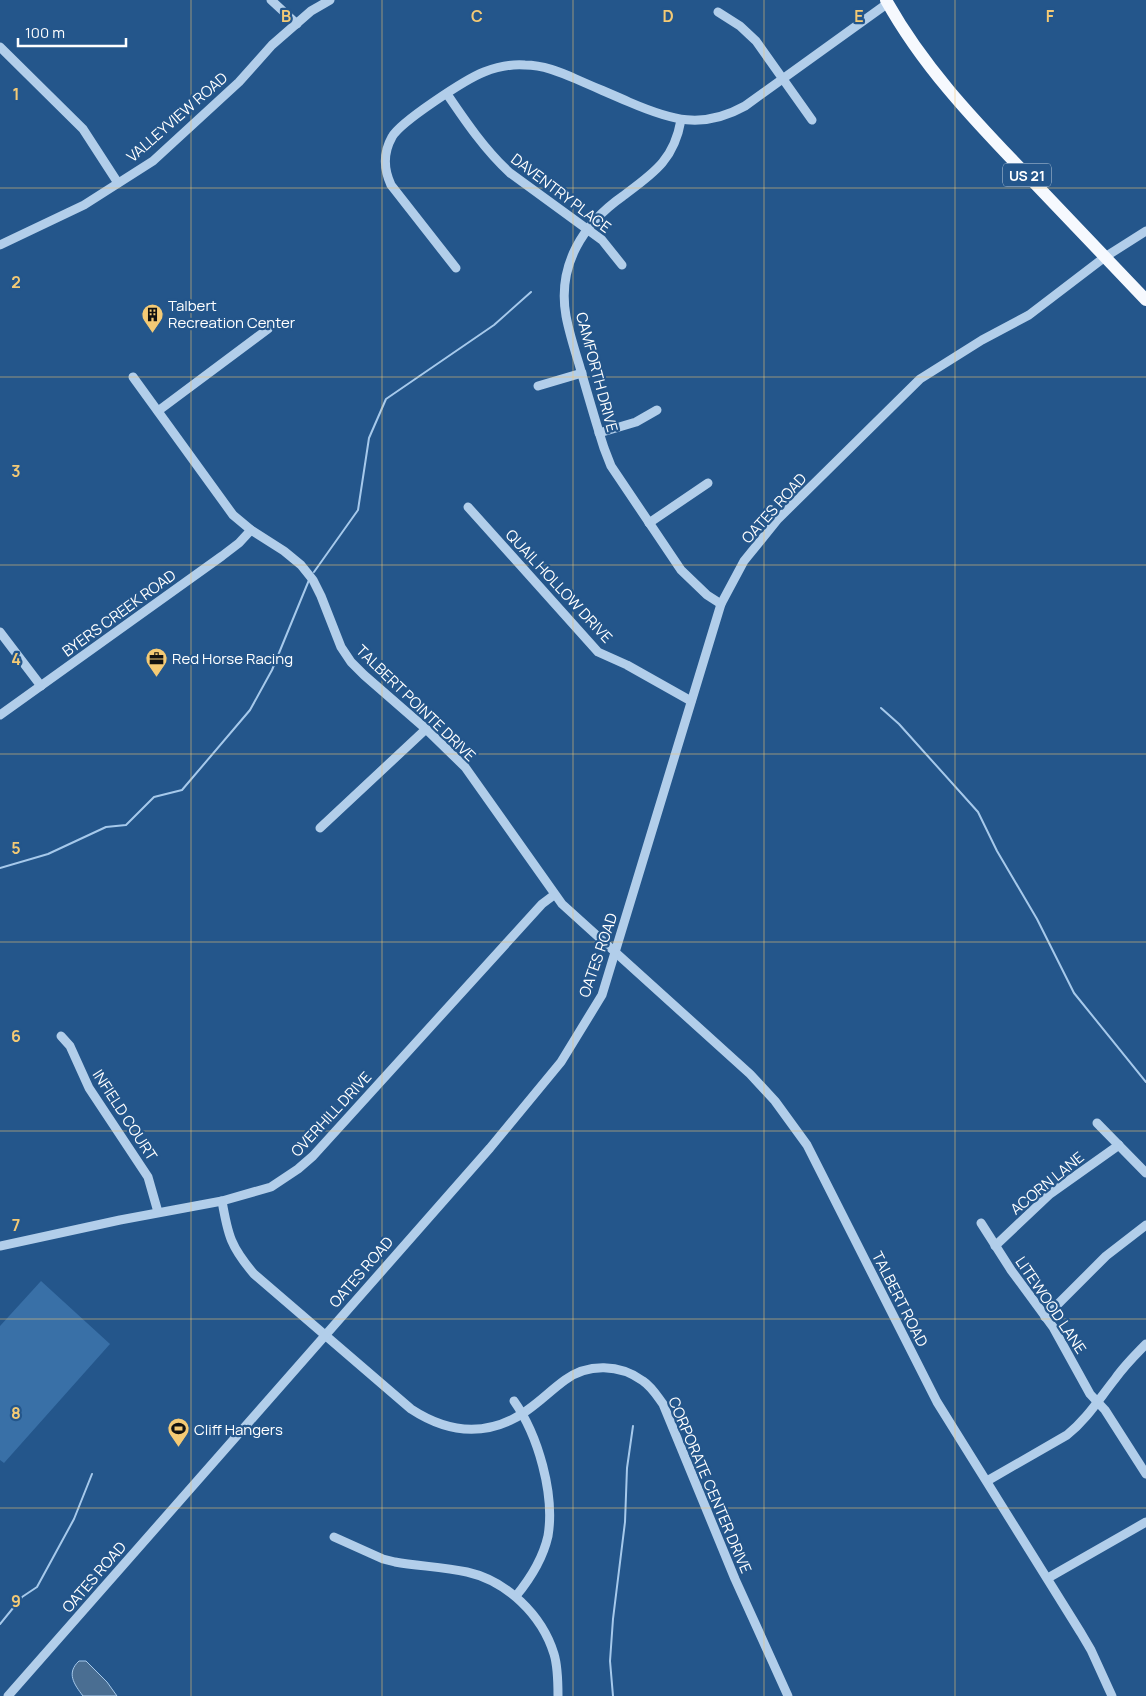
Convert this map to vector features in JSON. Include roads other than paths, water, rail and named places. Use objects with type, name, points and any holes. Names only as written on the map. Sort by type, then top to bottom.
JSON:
[{"type":"main road","name":"US 21","points":[[887,2],[935,74],[985,131],[1146,300]]},
{"type":"street","points":[[271,0],[297,24]]},
{"type":"street","name":"VALLEYVIEW ROAD","points":[[0,245],[84,205],[152,161],[238,82],[272,45],[312,11],[330,0]]},
{"type":"street","points":[[456,268],[395,191],[388,178],[386,165],[388,144],[395,132],[404,123],[447,94],[484,72],[504,66],[537,66],[560,73],[662,116],[681,120],[707,120],[723,116],[745,106],[887,2]]},
{"type":"street","points":[[718,12],[747,32],[812,120]]},
{"type":"street","points":[[0,47],[83,129],[118,184]]},
{"type":"street","name":"DAVENTRY PLACE","points":[[447,94],[464,120],[510,174],[602,240],[622,265]]},
{"type":"street","name":"CAMFORTH DRIVE","points":[[681,120],[675,145],[662,164],[652,175],[612,204],[586,230],[577,244],[570,262],[564,290],[566,314],[599,433],[611,466],[681,570],[701,590],[721,604]]},
{"type":"street","name":"OATES ROAD","points":[[11,1695],[490,1148],[561,1062],[602,995],[721,604],[744,562],[778,519],[920,379],[982,340],[1029,315],[1105,257],[1146,231]]},
{"type":"street","points":[[158,411],[268,329]]},
{"type":"street","points":[[538,386],[582,373]]},
{"type":"street","name":"TALBERT POINTE DRIVE","points":[[133,377],[233,515],[301,565],[321,596],[341,647],[350,662],[426,729],[465,767],[554,895],[615,953]]},
{"type":"street","points":[[599,433],[636,422],[657,410]]},
{"type":"street","points":[[649,523],[708,483]]},
{"type":"street","name":"QUAIL HOLLOW DRIVE","points":[[468,507],[598,652],[627,665],[691,701]]},
{"type":"street","name":"BYERS CREEK ROAD","points":[[0,715],[222,556],[239,543],[251,530]]},
{"type":"street","points":[[0,632],[41,686]]},
{"type":"street","points":[[320,828],[426,729]]},
{"type":"street","name":"OVERHILL DRIVE","points":[[0,1246],[158,1212],[222,1201],[271,1187],[298,1169],[313,1156],[531,916],[554,895]]},
{"type":"street","name":"TALBERT ROAD","points":[[615,953],[750,1074],[775,1101],[802,1138],[937,1402],[1091,1650],[1112,1696]]},
{"type":"street","name":"INFIELD COURT","points":[[62,1036],[70,1046],[89,1088],[148,1177],[158,1212]]},
{"type":"street","points":[[1097,1123],[1146,1173]]},
{"type":"street","name":"ACORN LANE","points":[[995,1246],[1050,1194],[1119,1145]]},
{"type":"street","name":"CORPORATE CENTER DRIVE","points":[[222,1201],[227,1231],[236,1252],[254,1274],[411,1409],[426,1419],[451,1428],[471,1430],[494,1426],[513,1419],[566,1379],[587,1369],[604,1367],[622,1370],[645,1382],[663,1404],[735,1579],[788,1696]]},
{"type":"street","name":"LITEWOOD LANE","points":[[980,1223],[1045,1317],[1071,1358],[1090,1394],[1114,1422],[1146,1474]]},
{"type":"street","points":[[1045,1317],[1106,1256],[1146,1225]]},
{"type":"street","points":[[987,1481],[1067,1435],[1079,1425],[1115,1379],[1146,1344]]},
{"type":"street","points":[[514,1401],[536,1440],[549,1500],[548,1536],[542,1554],[535,1569],[516,1596]]},
{"type":"street","points":[[1048,1578],[1146,1522]]},
{"type":"street","points":[[334,1537],[383,1559],[466,1572],[479,1576],[495,1582],[516,1596],[547,1636],[554,1656],[558,1696]]},
{"type":"waterway","points":[[314,572],[358,510],[369,438],[386,399],[494,325],[531,292]]},
{"type":"waterway","points":[[0,868],[48,854],[106,827],[126,825],[154,797],[182,790],[250,710],[272,670],[309,580]]},
{"type":"waterway","points":[[881,708],[899,724],[978,812],[997,851],[1037,919],[1074,993],[1146,1082]]},
{"type":"waterway","points":[[613,1696],[610,1661],[613,1619],[625,1522],[627,1468],[633,1426]]},
{"type":"waterway","points":[[0,1624],[22,1597],[37,1587],[74,1519],[92,1474]]},
{"type":"place","name":"Talbert Recreation Center","points":[[152,333]]},
{"type":"place","name":"Red Horse Racing","points":[[156,677]]},
{"type":"place","name":"Cliff Hangers","points":[[178,1448]]}]
